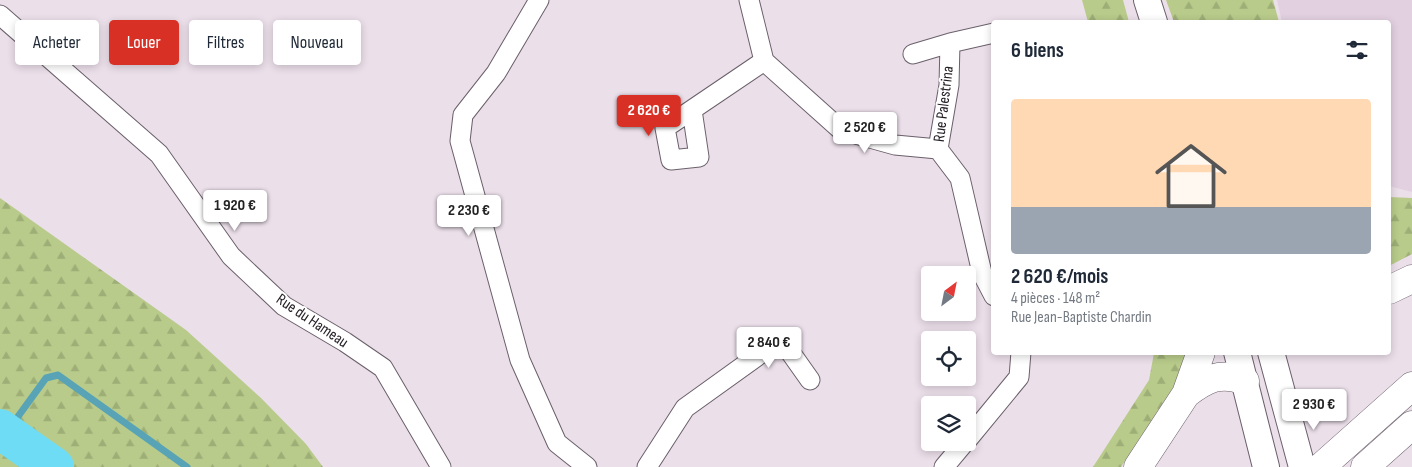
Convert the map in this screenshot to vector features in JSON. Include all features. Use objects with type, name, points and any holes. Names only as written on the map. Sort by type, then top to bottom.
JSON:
[{"type":"highway","points":[[1391,289],[1412,279]]},
{"type":"highway","points":[[1138,467],[1186,394],[1201,355]]},
{"type":"highway","points":[[1186,394],[1201,383],[1222,376],[1234,377],[1245,382]]},
{"type":"highway","points":[[1321,467],[1412,386]]},
{"type":"highway","points":[[1365,467],[1412,425]]},
{"type":"street","points":[[539,0],[496,73],[463,115],[460,141],[520,360],[557,443],[587,467]]},
{"type":"street","points":[[749,0],[764,60],[840,130],[895,145],[938,149],[960,178],[982,273],[991,290]]},
{"type":"street","points":[[1147,0],[1153,20]]},
{"type":"street","name":"Rue du Hameau","points":[[0,15],[160,154],[231,256],[284,306],[345,342],[383,368],[441,467]]},
{"type":"street","name":"Rue Palestrina","points":[[938,149],[949,85],[950,43],[991,33]]},
{"type":"street","points":[[913,54],[950,43]]},
{"type":"street","points":[[692,110],[764,60]]},
{"type":"street","points":[[647,467],[685,408],[781,339],[810,380]]},
{"type":"street","points":[[976,429],[1019,377],[1021,355]]},
{"type":"street","points":[[1238,355],[1266,467]]},
{"type":"street","points":[[1245,382],[1260,355]]},
{"type":"street","points":[[1272,355],[1302,467]]},
{"type":"street","points":[[944,467],[957,451]]},
{"type":"shaded area","points":[[1277,0],[1412,0],[1412,192],[1391,187],[1391,20],[1282,20]]},
{"type":"green space","points":[[1082,0],[1123,0],[1128,20],[1087,20]]},
{"type":"green space","points":[[1166,0],[1273,0],[1278,20],[1173,20]]},
{"type":"green space","points":[[1391,197],[1412,198],[1412,254],[1391,265]]},
{"type":"green space","points":[[0,198],[186,330],[261,398],[306,444],[323,467],[0,467]]},
{"type":"green space","points":[[1154,355],[1189,355],[1188,365],[1121,467],[1093,467],[1149,380]]},
{"type":"waterway","points":[[6,433],[46,378],[58,375],[187,467]]},
{"type":"waterway","points":[[0,429],[54,467]]}]
